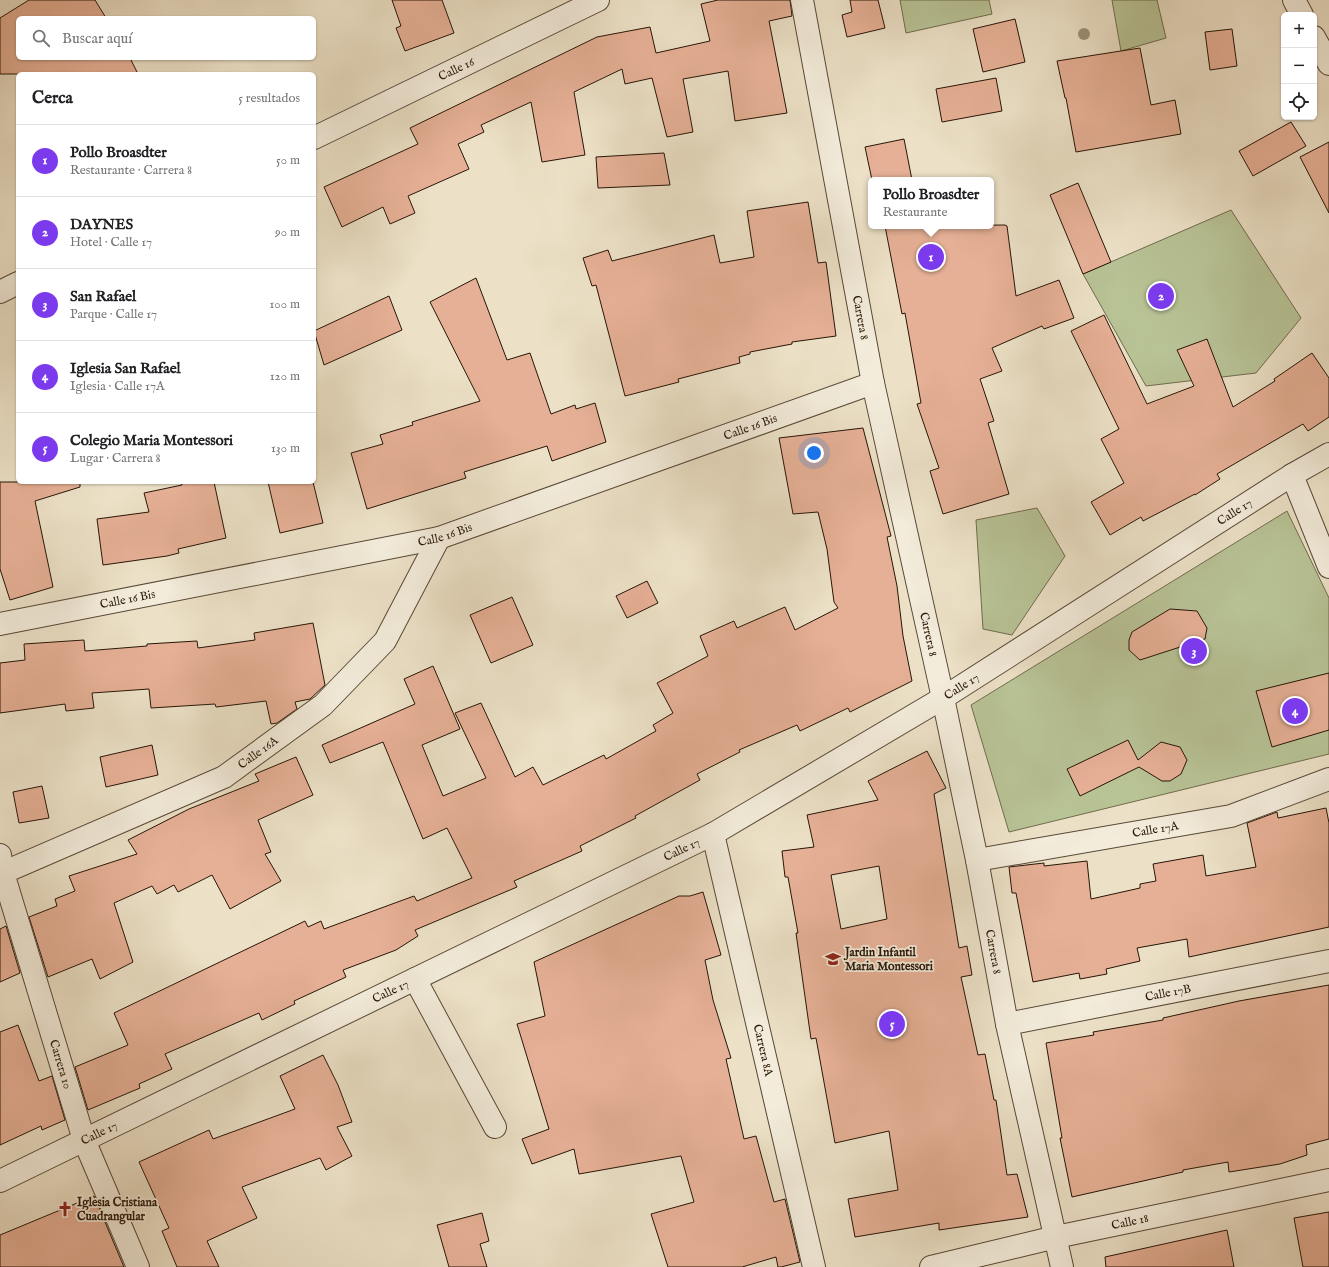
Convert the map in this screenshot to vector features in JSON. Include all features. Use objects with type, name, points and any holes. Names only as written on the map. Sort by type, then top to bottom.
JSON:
[{"type":"street","name":"Calle 16","points":[[316,137],[598,0]]},
{"type":"street","name":"Carrera 8","points":[[802,0],[873,384],[944,698],[977,860],[1007,1024],[1062,1267]]},
{"type":"street","points":[[1294,0],[1300,12]]},
{"type":"street","points":[[1317,42],[1329,64]]},
{"type":"street","points":[[0,292],[16,284]]},
{"type":"street","name":"Calle 16 Bis","points":[[0,624],[439,538],[873,384]]},
{"type":"street","name":"Calle 17","points":[[0,1181],[713,834],[944,698],[1292,475],[1329,454]]},
{"type":"street","points":[[1292,475],[1329,567]]},
{"type":"street","name":"Calle 16A","points":[[1,867],[224,777],[323,705],[385,641],[439,538]]},
{"type":"street","name":"Calle 17A","points":[[977,860],[1231,816],[1329,779]]},
{"type":"street","name":"Carrera 8A","points":[[713,834],[814,1267]]},
{"type":"street","name":"Carrera 10","points":[[1,867],[84,1140],[138,1267]]},
{"type":"street","name":"Calle 17B","points":[[1007,1024],[1329,961]]},
{"type":"street","points":[[415,979],[495,1127]]},
{"type":"street","name":"Calle 18","points":[[931,1267],[1056,1237],[1329,1180]]},
{"type":"green space","points":[[900,0],[989,0],[992,14],[906,33]]},
{"type":"green space","points":[[1112,0],[1157,0],[1166,38],[1121,51]]},
{"type":"green space","points":[[1231,210],[1301,318],[1256,373],[1146,386],[1083,274]]},
{"type":"green space","points":[[1037,508],[1065,556],[1012,635],[983,629],[976,520]]},
{"type":"green space","points":[[1287,511],[1329,598],[1329,754],[1009,832],[971,705]]},
{"type":"building","points":[[29,0],[95,0],[105,16],[16,16],[16,60],[131,60],[137,72],[16,72],[16,74],[0,74],[0,18]]},
{"type":"building","points":[[392,0],[442,0],[454,33],[405,51],[396,28],[401,26]]},
{"type":"building","points":[[718,0],[790,0],[792,16],[769,21],[787,113],[735,121],[728,71],[683,79],[693,132],[667,137],[652,78],[625,84],[622,69],[574,92],[585,155],[542,162],[531,102],[481,125],[484,132],[458,144],[469,169],[408,196],[415,213],[390,224],[383,207],[342,227],[324,187],[418,144],[410,128],[597,37],[650,27],[656,53],[710,41],[701,4]]},
{"type":"building","points":[[850,0],[878,0],[885,28],[847,37],[842,15],[852,12]]},
{"type":"building","points":[[1015,19],[1025,62],[983,72],[973,29]]},
{"type":"building","points":[[1232,29],[1237,66],[1210,70],[1205,32]]},
{"type":"building","points":[[1140,48],[1151,105],[1175,100],[1181,134],[1076,152],[1066,98],[1057,61]]},
{"type":"building","points":[[996,78],[1002,111],[942,122],[936,89]]},
{"type":"building","points":[[1291,122],[1306,146],[1253,176],[1239,151]]},
{"type":"building","points":[[904,139],[911,177],[871,177],[865,147]]},
{"type":"building","points":[[1329,142],[1329,213],[1300,157]]},
{"type":"building","points":[[664,153],[670,185],[598,188],[596,157]]},
{"type":"building","points":[[1078,183],[1111,262],[1083,274],[1050,195]]},
{"type":"building","points":[[808,202],[818,263],[826,262],[836,336],[792,342],[792,344],[750,352],[750,354],[739,357],[740,363],[678,379],[679,382],[625,396],[596,285],[592,286],[583,258],[608,250],[612,261],[714,235],[720,263],[754,257],[747,211]]},
{"type":"building","points":[[994,225],[1007,226],[1016,296],[1059,280],[1074,318],[1044,329],[1042,326],[992,348],[1002,371],[980,379],[994,421],[988,423],[1009,494],[943,514],[930,471],[939,468],[917,404],[921,403],[905,313],[902,314],[886,229],[994,229]]},
{"type":"building","points":[[476,278],[507,360],[530,353],[551,414],[575,405],[576,409],[595,403],[606,442],[552,461],[547,446],[464,472],[466,478],[367,509],[351,453],[383,444],[380,435],[413,425],[412,422],[480,401],[430,302]]},
{"type":"building","points":[[389,296],[402,330],[324,365],[316,338],[316,330]]},
{"type":"building","points":[[1104,315],[1147,404],[1194,386],[1177,350],[1207,339],[1233,407],[1275,381],[1274,379],[1312,353],[1329,378],[1329,417],[1308,431],[1303,424],[1217,474],[1220,479],[1195,495],[1143,521],[1141,517],[1110,535],[1091,502],[1124,483],[1101,439],[1119,429],[1071,331]]},
{"type":"building","points":[[863,428],[891,536],[887,537],[897,586],[903,636],[912,681],[850,712],[848,708],[800,731],[797,725],[739,750],[740,752],[697,774],[700,780],[635,816],[636,818],[580,846],[582,851],[514,881],[517,887],[415,930],[418,936],[396,950],[343,970],[346,977],[294,1001],[295,1004],[262,1020],[259,1013],[165,1054],[172,1069],[139,1084],[140,1088],[88,1110],[75,1067],[128,1045],[114,1013],[305,921],[308,927],[321,921],[324,929],[414,896],[417,901],[472,878],[447,828],[423,839],[383,742],[330,763],[322,745],[415,704],[404,679],[433,666],[460,729],[422,745],[443,796],[486,778],[455,713],[481,703],[515,777],[533,767],[543,785],[604,755],[606,759],[656,731],[653,725],[673,713],[657,683],[708,656],[700,636],[734,621],[737,628],[785,607],[795,630],[838,608],[834,602],[827,549],[818,512],[793,514],[779,438]]},
{"type":"building","points":[[0,482],[16,482],[16,484],[80,484],[80,487],[35,501],[53,587],[10,600],[0,569]]},
{"type":"building","points":[[214,484],[226,538],[178,549],[179,553],[167,556],[103,565],[97,519],[149,512],[144,493],[182,485]]},
{"type":"building","points":[[268,484],[313,484],[323,523],[280,533]]},
{"type":"building","points":[[647,581],[658,603],[627,618],[616,596]]},
{"type":"building","points":[[512,597],[533,645],[491,663],[470,615]]},
{"type":"building","points":[[1170,609],[1197,611],[1207,628],[1205,639],[1140,660],[1129,650],[1129,640],[1132,632]]},
{"type":"building","points":[[313,623],[325,685],[310,699],[295,702],[297,709],[277,723],[271,724],[266,701],[216,707],[215,704],[151,708],[149,689],[92,693],[94,708],[66,711],[65,704],[0,713],[0,663],[25,660],[24,644],[84,640],[85,651],[147,646],[147,644],[197,641],[198,648],[255,640],[254,633]]},
{"type":"building","points":[[1329,673],[1329,730],[1272,747],[1256,691]]},
{"type":"building","points":[[1128,740],[1138,760],[1161,742],[1180,747],[1187,760],[1181,774],[1170,781],[1162,781],[1139,767],[1080,796],[1067,769]]},
{"type":"building","points":[[152,745],[158,775],[106,787],[100,757]]},
{"type":"building","points":[[927,751],[946,788],[934,794],[959,948],[967,946],[972,975],[961,977],[978,1055],[985,1054],[994,1100],[996,1100],[1007,1175],[1017,1174],[1028,1217],[939,1230],[939,1223],[855,1237],[848,1199],[898,1190],[889,1131],[835,1143],[816,1038],[811,1039],[796,933],[798,933],[788,877],[785,877],[782,851],[814,847],[807,815],[878,800],[868,781]],"holes":[[[879,866],[887,919],[841,929],[831,875]]]},
{"type":"building","points":[[296,757],[313,795],[258,820],[271,852],[265,854],[281,881],[230,909],[212,875],[178,892],[174,885],[157,894],[152,886],[114,903],[133,962],[100,979],[92,959],[48,977],[29,917],[57,906],[55,899],[75,891],[69,876],[137,854],[128,840],[189,809],[259,781],[255,774]]},
{"type":"building","points":[[42,786],[49,818],[19,823],[13,792]]},
{"type":"building","points":[[1326,808],[1329,823],[1329,927],[1189,957],[1187,939],[1137,948],[1140,961],[1106,969],[1107,974],[1080,979],[1079,973],[1033,982],[1016,893],[1012,893],[1009,867],[1044,863],[1044,866],[1087,861],[1091,899],[1140,888],[1140,884],[1156,881],[1153,864],[1203,855],[1206,876],[1256,867],[1247,823],[1277,812],[1278,818]]},
{"type":"building","points":[[703,892],[721,955],[705,960],[713,1000],[731,1058],[726,1059],[744,1139],[756,1136],[774,1202],[785,1199],[800,1262],[781,1267],[778,1267],[776,1257],[742,1267],[668,1267],[651,1214],[694,1202],[681,1156],[579,1174],[574,1149],[532,1164],[522,1139],[549,1129],[517,1024],[545,1016],[534,962],[679,896],[690,896]]},
{"type":"building","points":[[6,926],[20,973],[0,982],[0,929]]},
{"type":"building","points":[[1329,985],[1329,1139],[1306,1145],[1307,1155],[1280,1164],[1229,1172],[1228,1162],[1183,1170],[1183,1172],[1072,1197],[1060,1138],[1062,1138],[1046,1043],[1094,1035],[1093,1032],[1163,1020],[1163,1018],[1239,1001]]},
{"type":"building","points":[[18,1025],[39,1081],[52,1076],[65,1120],[42,1130],[41,1126],[0,1145],[0,1032]]},
{"type":"building","points":[[323,1055],[338,1085],[352,1122],[337,1127],[352,1156],[326,1170],[320,1158],[242,1187],[257,1218],[207,1241],[219,1267],[177,1267],[162,1231],[169,1228],[139,1162],[209,1130],[213,1139],[295,1109],[280,1076]]},
{"type":"building","points":[[94,1196],[124,1267],[0,1267],[0,1235]]},
{"type":"building","points":[[1329,1212],[1329,1267],[1303,1267],[1294,1218]]},
{"type":"building","points":[[482,1213],[489,1241],[480,1244],[487,1267],[449,1267],[437,1225]]},
{"type":"building","points":[[1227,1230],[1234,1267],[1106,1267],[1105,1257]]},
{"type":"place","name":"Pollo Broasdter","points":[[931,257]]},
{"type":"place","name":"DAYNES","points":[[1161,296]]},
{"type":"place","name":"San Rafael","points":[[1194,651]]},
{"type":"place","name":"Iglesia San Rafael","points":[[1295,711]]},
{"type":"place","name":"Jardin Infantil Maria Montessori","points":[[833,959]]},
{"type":"place","name":"Colegio Maria Montessori","points":[[892,1024]]},
{"type":"place","name":"Iglesia Cristiana Cuadrangular","points":[[65,1209]]}]
